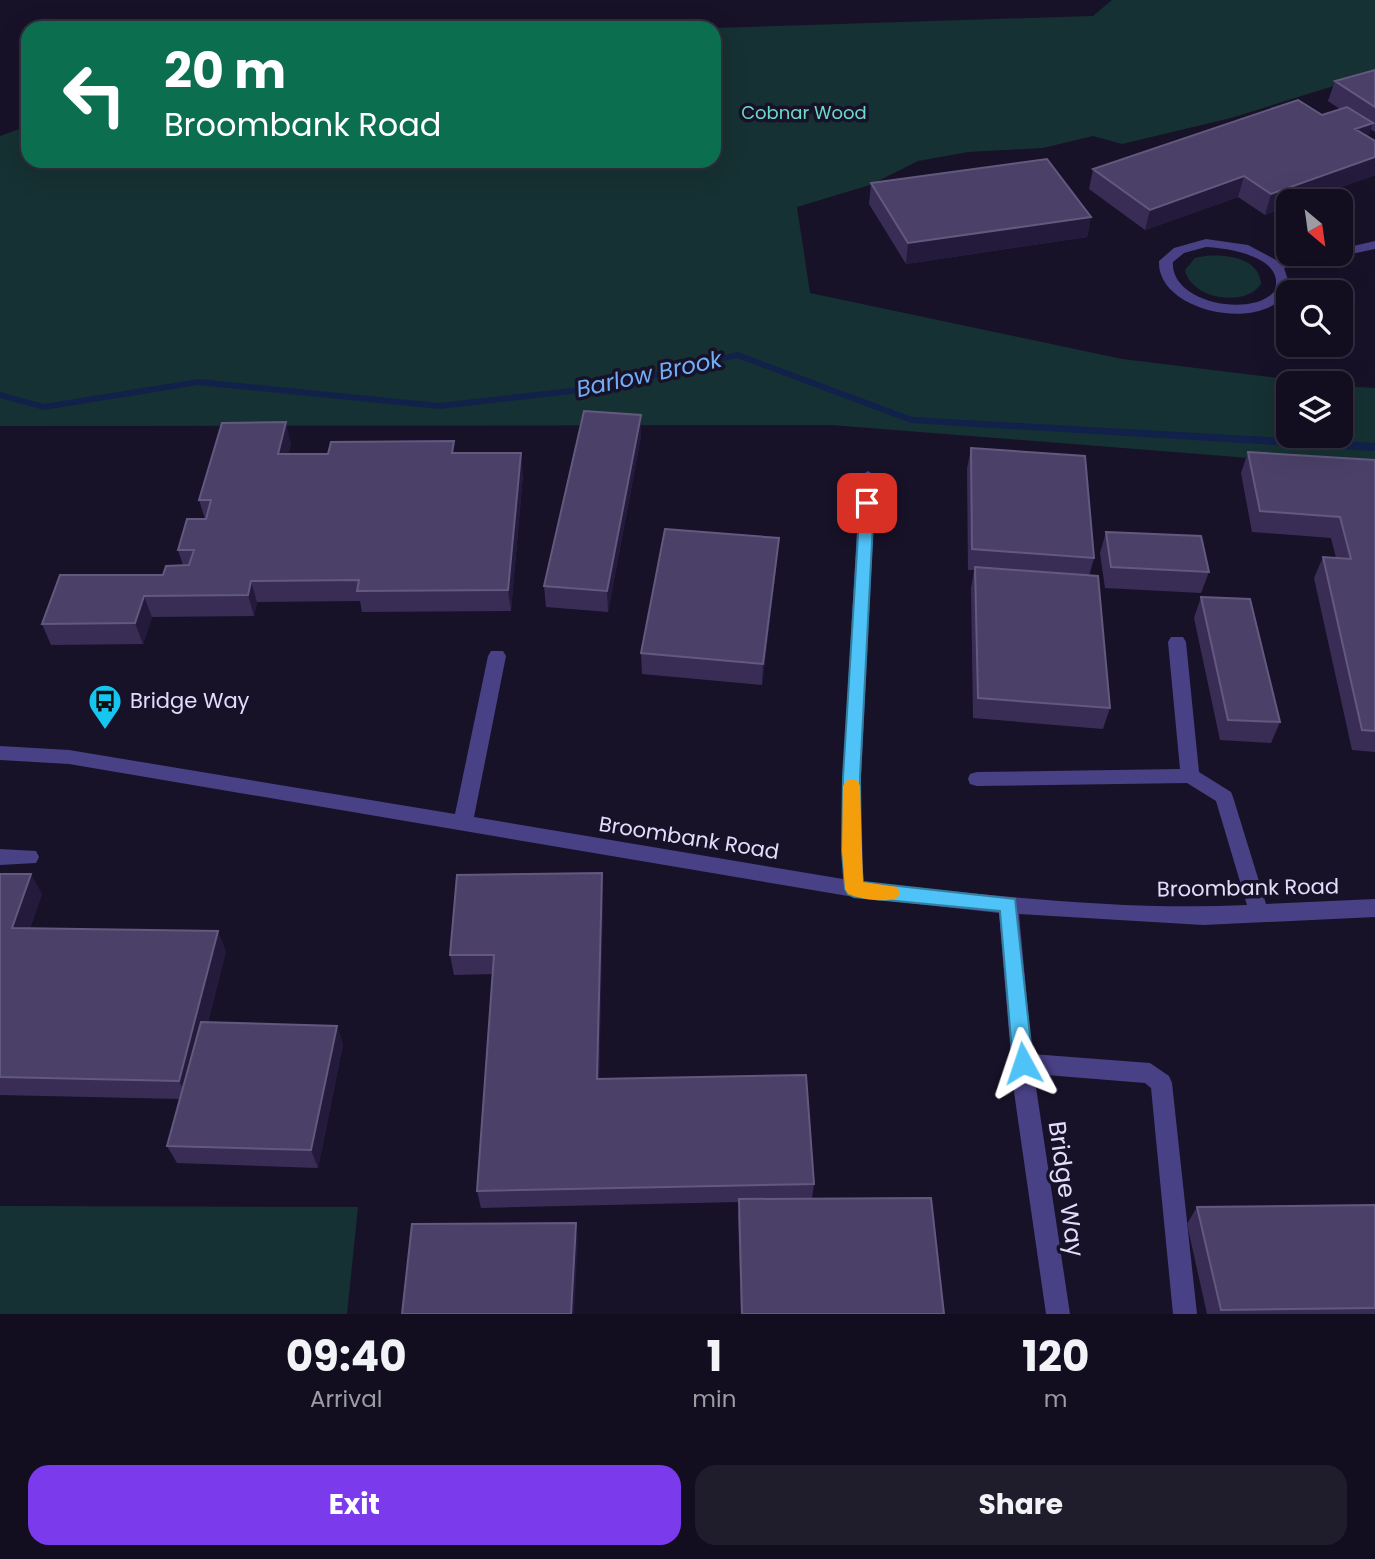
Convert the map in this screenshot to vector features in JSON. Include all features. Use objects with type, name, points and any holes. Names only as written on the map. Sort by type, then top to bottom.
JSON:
[{"type":"street","points":[[1206,243],[1246,248],[1276,266],[1284,288],[1278,297],[1252,309],[1234,310],[1196,302],[1181,294],[1169,283],[1164,272],[1166,261],[1175,252],[1206,243]]},
{"type":"street","points":[[1353,250],[1375,245]]},
{"type":"street","points":[[854,889],[851,851],[852,777],[868,476]]},
{"type":"street","points":[[1177,642],[1190,776]]},
{"type":"street","points":[[463,824],[496,656]]},
{"type":"street","name":"Broombank Road","points":[[0,753],[69,757],[854,889],[1008,905],[1203,916],[1375,908]]},
{"type":"street","points":[[977,779],[1190,776],[1224,797],[1259,913]]},
{"type":"street","points":[[0,857],[29,857]]},
{"type":"street","name":"Bridge Way","points":[[1008,905],[1023,1063],[1058,1314]]},
{"type":"street","points":[[1023,1063],[1150,1073],[1161,1083],[1185,1314]]},
{"type":"green space","name":"Cobnar Wood","points":[[1112,0],[1375,0],[1375,73],[1231,118],[1122,144],[1093,136],[1043,148],[968,152],[918,161],[870,185],[797,207],[810,293],[1122,359],[1276,378],[1276,448],[1353,448],[1353,387],[1375,388],[1375,468],[831,425],[0,426],[0,136],[21,128],[21,168],[721,168],[721,28],[1093,16]]},
{"type":"green space","points":[[1231,257],[1248,263],[1255,268],[1261,284],[1243,296],[1232,298],[1207,294],[1189,280],[1185,270],[1195,258]]},
{"type":"green space","points":[[0,1206],[358,1207],[347,1314],[0,1314]]},
{"type":"building","points":[[1375,70],[1375,107],[1335,81]]},
{"type":"building","points":[[1298,100],[1322,115],[1347,107],[1373,123],[1355,129],[1375,141],[1375,157],[1285,189],[1276,189],[1276,192],[1271,194],[1244,176],[1150,210],[1093,169]]},
{"type":"building","points":[[1047,159],[1091,217],[908,243],[871,183]]},
{"type":"building","points":[[584,411],[641,415],[607,591],[544,586]]},
{"type":"building","points":[[286,422],[278,454],[328,454],[331,442],[454,441],[452,453],[521,453],[508,590],[357,591],[359,580],[251,581],[248,595],[144,596],[135,623],[42,624],[60,575],[163,575],[166,566],[189,565],[194,550],[178,550],[187,519],[206,519],[211,500],[199,500],[222,423]]},
{"type":"building","points":[[971,448],[1085,456],[1094,558],[972,549]]},
{"type":"building","points":[[1248,452],[1375,460],[1375,731],[1362,730],[1323,557],[1351,559],[1340,517],[1260,511]]},
{"type":"building","points":[[665,529],[779,538],[763,664],[641,653]]},
{"type":"building","points":[[1106,532],[1201,536],[1209,572],[1111,567]]},
{"type":"building","points":[[975,567],[1098,576],[1110,708],[978,698]]},
{"type":"building","points":[[1201,597],[1250,599],[1280,722],[1228,720]]},
{"type":"building","points":[[602,873],[597,1079],[806,1075],[814,1184],[477,1191],[494,955],[450,955],[457,875]]},
{"type":"building","points":[[0,874],[31,874],[12,928],[218,931],[179,1081],[0,1077]]},
{"type":"building","points":[[201,1022],[337,1026],[311,1150],[167,1146]]},
{"type":"building","points":[[931,1198],[944,1314],[742,1314],[739,1199]]},
{"type":"building","points":[[1375,1205],[1375,1308],[1221,1310],[1197,1207]]},
{"type":"building","points":[[576,1223],[571,1314],[402,1314],[412,1224]]},
{"type":"waterway","name":"Barlow Brook","points":[[0,395],[44,407],[198,382],[439,406],[606,387],[738,355],[911,420],[1375,447]]},
{"type":"slow traffic","points":[[852,786],[851,851],[854,889],[891,893]]},
{"type":"place","name":"Bridge Way","points":[[105,731]]},
{"type":"route","points":[[867,503],[852,777],[851,851],[854,889],[1008,905],[1023,1063]]}]
